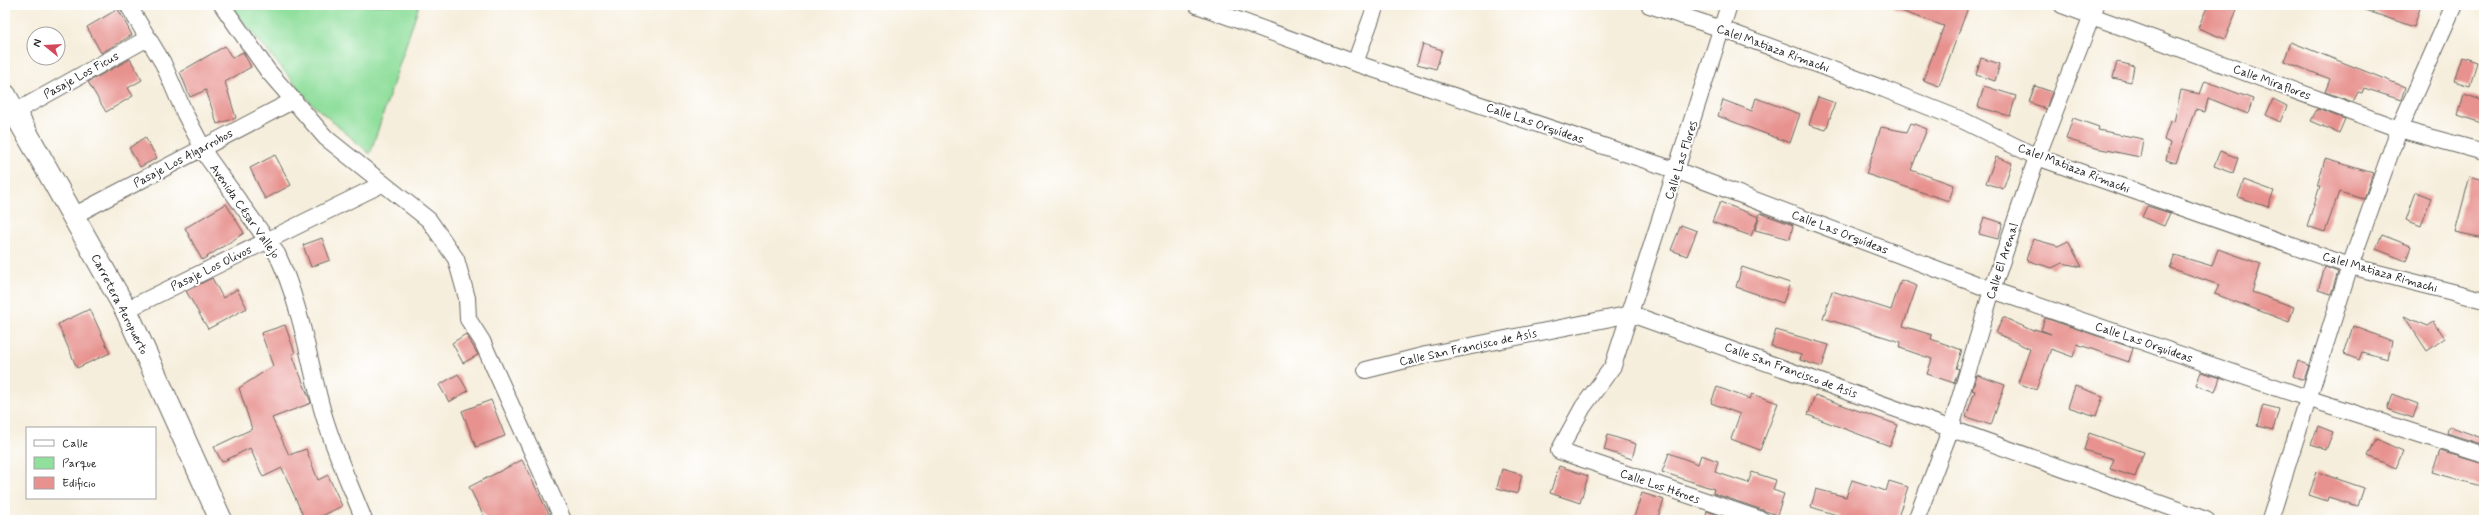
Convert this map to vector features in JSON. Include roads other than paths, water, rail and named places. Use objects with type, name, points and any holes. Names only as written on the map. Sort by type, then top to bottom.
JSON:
[{"type":"main road","name":"Carretera Aeropuerto","points":[[10,104],[126,310],[221,520]]},
{"type":"street","name":"Avenida César Vallejo","points":[[128,5],[163,64],[185,114],[202,147],[267,240],[283,267],[306,340],[322,410],[364,520]]},
{"type":"street","points":[[222,5],[268,71],[326,138],[429,220],[456,259],[467,298],[468,319],[482,341],[563,520]]},
{"type":"street","name":"Calle Las Orquídeas","points":[[1197,5],[1355,63],[1678,171],[1992,290],[2310,399],[2484,455]]},
{"type":"street","points":[[1355,63],[1376,5]]},
{"type":"street","name":"Calel Matiaza Rimachi","points":[[1649,5],[1722,29],[1962,120],[2037,157],[2350,266],[2484,300]]},
{"type":"street","name":"Calle Las Flores","points":[[1559,451],[1583,407],[1613,366],[1678,171],[1729,5]]},
{"type":"street","name":"Calle Miraflores","points":[[2062,5],[2094,11],[2399,129],[2484,152]]},
{"type":"street","points":[[2270,520],[2310,399],[2350,266],[2399,129],[2454,5]]},
{"type":"street","name":"Calle El Arenal","points":[[1916,520],[1951,428],[1992,290],[2037,157],[2094,11]]},
{"type":"street","name":"Pasaje Los Ficus","points":[[10,104],[148,38]]},
{"type":"street","name":"Pasaje Los Algarrobos","points":[[73,216],[294,100]]},
{"type":"street","name":"Pasaje Los Olivos","points":[[126,310],[382,184]]},
{"type":"street","name":"Calle San Francisco de Asís","points":[[1366,370],[1426,355],[1631,314],[2206,520]]},
{"type":"street","name":"Calle Los Héroes","points":[[1559,451],[1762,520]]}]
